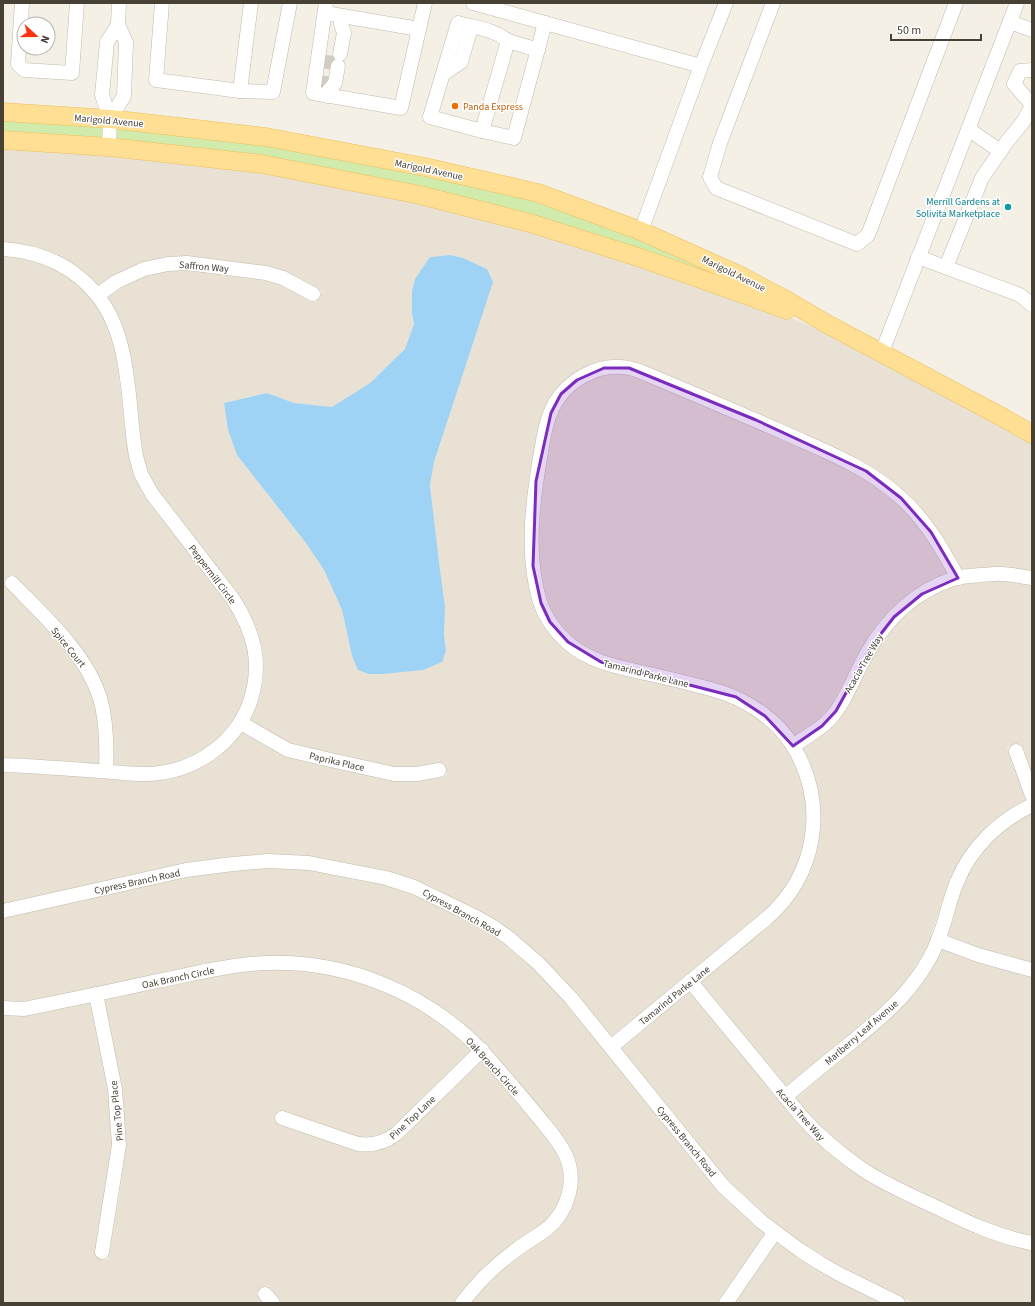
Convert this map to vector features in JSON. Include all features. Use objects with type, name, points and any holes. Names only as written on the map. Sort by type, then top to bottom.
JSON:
[{"type":"main road","name":"Marigold Avenue","points":[[3,112],[110,119],[266,137],[425,167],[538,193],[641,231],[739,275],[1032,434]]},
{"type":"main road","name":"Marigold Avenue","points":[[3,140],[109,147],[262,164],[420,196],[530,223],[634,256],[827,324]]},
{"type":"street","points":[[22,3],[18,64],[24,70],[72,73],[77,3]]},
{"type":"street","points":[[110,119],[124,96],[126,42],[118,26],[119,3]]},
{"type":"street","points":[[162,3],[156,80],[240,91],[273,92],[290,3]]},
{"type":"street","points":[[240,91],[251,3]]},
{"type":"street","points":[[419,29],[342,20],[325,8],[313,93],[401,108],[425,3]]},
{"type":"street","points":[[473,3],[701,66]]},
{"type":"street","points":[[641,231],[701,66],[726,3]]},
{"type":"street","points":[[774,3],[720,143],[710,177],[716,188],[857,244],[868,234],[956,3]]},
{"type":"street","points":[[882,352],[1017,3]]},
{"type":"street","points":[[328,96],[329,90],[335,83],[337,57],[344,33],[342,20]]},
{"type":"street","points":[[1010,22],[1032,30]]},
{"type":"street","points":[[538,50],[508,41],[502,36],[488,31],[458,23],[430,116],[482,131],[514,138],[538,50],[545,23]]},
{"type":"street","points":[[109,147],[110,119],[102,96],[107,42],[118,26]]},
{"type":"street","points":[[482,131],[508,41]]},
{"type":"street","points":[[946,267],[982,178],[1000,151],[1023,122],[1032,106],[1014,84],[1020,71],[1032,70]]},
{"type":"street","points":[[968,129],[1000,151]]},
{"type":"street","name":"Peppermill Circle","points":[[3,249],[26,252],[50,259],[75,273],[98,295],[113,319],[121,346],[136,456],[141,474],[152,494],[233,599],[243,615],[255,647],[257,663],[256,681],[247,711],[241,723],[217,748],[202,760],[186,767],[159,774],[145,774],[3,765]]},
{"type":"street","points":[[918,257],[1020,295],[1032,304]]},
{"type":"street","name":"Saffron Way","points":[[98,295],[116,282],[144,269],[168,264],[187,263],[271,274],[283,278],[313,294]]},
{"type":"street","name":"Tamarind Parke Lane","points":[[611,1047],[778,909],[791,892],[801,875],[806,861],[811,842],[813,806],[810,784],[793,746],[781,731],[765,716],[747,703],[736,697],[711,689],[595,660],[578,651],[550,622],[541,603],[533,566],[533,514],[536,481],[542,446],[555,403],[565,390],[577,380],[594,371],[612,367],[629,368],[742,414],[846,460],[882,482],[918,514],[944,552],[958,578]]},
{"type":"street","name":"Acacia Tree Way","points":[[793,746],[822,726],[836,711],[873,644],[894,617],[907,604],[939,584],[958,578],[1001,573],[1032,578]]},
{"type":"street","name":"Spice Court","points":[[12,583],[64,638],[80,658],[92,677],[100,699],[105,724],[107,742],[106,771]]},
{"type":"street","name":"Paprika Place","points":[[241,723],[288,750],[394,774],[418,774],[439,770]]},
{"type":"street","points":[[1016,751],[1032,795]]},
{"type":"street","name":"Marlberry Leaf Avenue","points":[[785,1097],[879,1019],[890,1009],[914,981],[926,964],[938,940],[957,881],[973,854],[994,830],[1008,819],[1032,806]]},
{"type":"street","name":"Cypress Branch Road","points":[[3,910],[186,870],[268,861],[309,863],[379,876],[400,882],[430,894],[476,917],[508,938],[538,963],[559,984],[723,1186],[762,1222],[820,1264],[898,1303]]},
{"type":"street","points":[[938,940],[985,957],[1032,970]]},
{"type":"street","name":"Oak Branch Circle","points":[[3,1008],[24,1009],[209,970],[250,964],[286,963],[323,967],[369,978],[414,998],[443,1016],[482,1050],[558,1142],[566,1155],[571,1180],[570,1189],[565,1204],[557,1219],[548,1228],[517,1249],[496,1266],[462,1303]]},
{"type":"street","name":"Acacia Tree Way","points":[[690,981],[785,1097],[817,1133],[845,1157],[876,1177],[979,1228],[1032,1243]]},
{"type":"street","name":"Pine Top Place","points":[[96,994],[115,1089],[119,1145],[102,1252]]},
{"type":"street","name":"Pine Top Lane","points":[[282,1118],[358,1144],[369,1145],[380,1143],[396,1134],[482,1050]]},
{"type":"street","points":[[726,1303],[775,1232]]},
{"type":"highlighted area","points":[[604,368],[629,368],[756,420],[866,471],[901,498],[931,532],[958,578],[922,594],[894,617],[873,644],[836,711],[822,726],[793,746],[765,716],[736,697],[601,662],[568,642],[550,622],[541,603],[533,566],[536,481],[551,413],[561,394],[577,380]]},
{"type":"shaded area","points":[[3,146],[103,152],[262,171],[419,201],[529,229],[797,320],[865,350],[1032,442],[1032,572],[962,571],[937,529],[886,478],[869,466],[849,455],[602,362],[541,421],[535,445],[529,479],[526,513],[553,637],[734,703],[761,720],[787,748],[799,772],[803,785],[806,806],[806,834],[800,859],[794,872],[781,893],[762,913],[611,1037],[564,980],[530,947],[479,912],[433,888],[403,876],[373,868],[296,855],[267,855],[184,864],[3,904],[3,772],[161,780],[189,773],[206,765],[235,741],[243,732],[418,780],[447,775],[444,763],[416,767],[395,767],[291,744],[250,721],[259,699],[263,682],[264,664],[262,647],[256,629],[249,612],[239,596],[158,491],[147,472],[140,442],[128,345],[119,318],[107,297],[120,288],[147,275],[187,269],[273,281],[288,287],[316,303],[322,292],[293,276],[186,256],[98,287],[79,269],[52,253],[31,246],[3,243]],"holes":[[[450,255],[463,258],[487,269],[450,412],[434,462],[430,485],[445,607],[444,634],[446,651],[358,670],[352,656],[342,610],[324,570],[306,543],[237,455],[228,430],[224,403],[267,393],[294,403],[332,407],[370,383],[405,349],[414,324],[412,314],[412,292],[415,279],[430,257]]]},
{"type":"shaded area","points":[[3,255],[20,257],[47,264],[71,278],[92,299],[106,321],[115,347],[129,457],[237,617],[248,648],[250,663],[249,680],[241,708],[235,720],[212,744],[198,754],[183,761],[169,765],[145,768],[113,765],[114,743],[112,723],[107,697],[98,675],[69,634],[13,574],[3,581]]},
{"type":"shaded area","points":[[621,373],[642,379],[843,466],[862,476],[896,502],[912,518],[925,535],[949,574],[917,589],[902,599],[888,613],[867,640],[830,707],[817,721],[794,737],[779,719],[603,656],[582,646],[564,629],[551,612],[544,588],[540,566],[539,544],[543,482],[554,425],[561,407],[567,398],[581,385],[589,380],[607,374]]},
{"type":"shaded area","points":[[1001,580],[1032,585],[1032,776],[1020,744],[1007,747],[1027,800],[1004,814],[990,825],[977,837],[967,850],[950,878],[927,948],[898,991],[874,1015],[786,1087],[700,982],[783,913],[807,878],[817,850],[820,806],[816,783],[802,748],[848,704],[879,647],[899,621],[912,609],[926,599],[943,590],[960,584]]},
{"type":"shaded area","points":[[3,582],[59,641],[80,669],[91,690],[99,724],[99,764],[3,759]]},
{"type":"shaded area","points":[[1032,813],[1032,964],[994,954],[947,937],[963,884],[978,857],[999,834]]},
{"type":"shaded area","points":[[268,867],[308,869],[399,887],[473,922],[488,931],[521,956],[554,988],[766,1233],[717,1303],[471,1303],[482,1289],[502,1270],[552,1233],[562,1223],[571,1208],[577,1190],[578,1180],[576,1163],[573,1154],[561,1135],[491,1050],[475,1035],[447,1011],[401,985],[371,972],[340,964],[304,958],[22,1002],[3,1002],[3,917],[209,873]]},
{"type":"shaded area","points":[[942,948],[991,966],[1032,977],[1032,1237],[982,1222],[879,1172],[849,1152],[821,1129],[794,1098],[895,1014]]},
{"type":"shaded area","points":[[269,969],[304,970],[352,980],[395,996],[439,1021],[472,1050],[391,1129],[377,1137],[359,1138],[278,1110],[274,1121],[356,1150],[370,1151],[382,1149],[395,1143],[482,1060],[550,1141],[560,1157],[563,1171],[563,1187],[559,1202],[551,1215],[472,1281],[453,1303],[282,1303],[266,1285],[256,1293],[265,1303],[3,1303],[3,1014],[90,1002],[108,1089],[112,1145],[95,1257],[108,1260],[126,1146],[122,1088],[104,999],[211,976]]},
{"type":"shaded area","points":[[690,991],[775,1096],[797,1121],[827,1150],[1032,1250],[1032,1303],[913,1303],[842,1269],[805,1246],[766,1218],[728,1182],[620,1048]]},
{"type":"shaded area","points":[[777,1241],[884,1303],[734,1303]]},
{"type":"green space","points":[[3,118],[103,125],[102,140],[3,134]]},
{"type":"green space","points":[[117,126],[266,143],[424,173],[536,199],[639,237],[769,297],[532,217],[116,141]]},
{"type":"water","points":[[450,255],[463,258],[487,269],[493,282],[434,462],[430,485],[445,607],[444,634],[446,651],[442,662],[423,670],[369,674],[358,670],[352,656],[342,610],[324,570],[306,543],[237,455],[228,430],[224,403],[267,393],[294,403],[332,407],[370,383],[405,349],[414,324],[412,314],[412,292],[415,279],[430,257]]},
{"type":"tunnel","points":[[329,90],[327,80],[331,52]]},
{"type":"place","name":"Panda Express","points":[[455,106]]},
{"type":"place","name":"Merrill Gardens at Solivita Marketplace","points":[[1008,207]]}]
